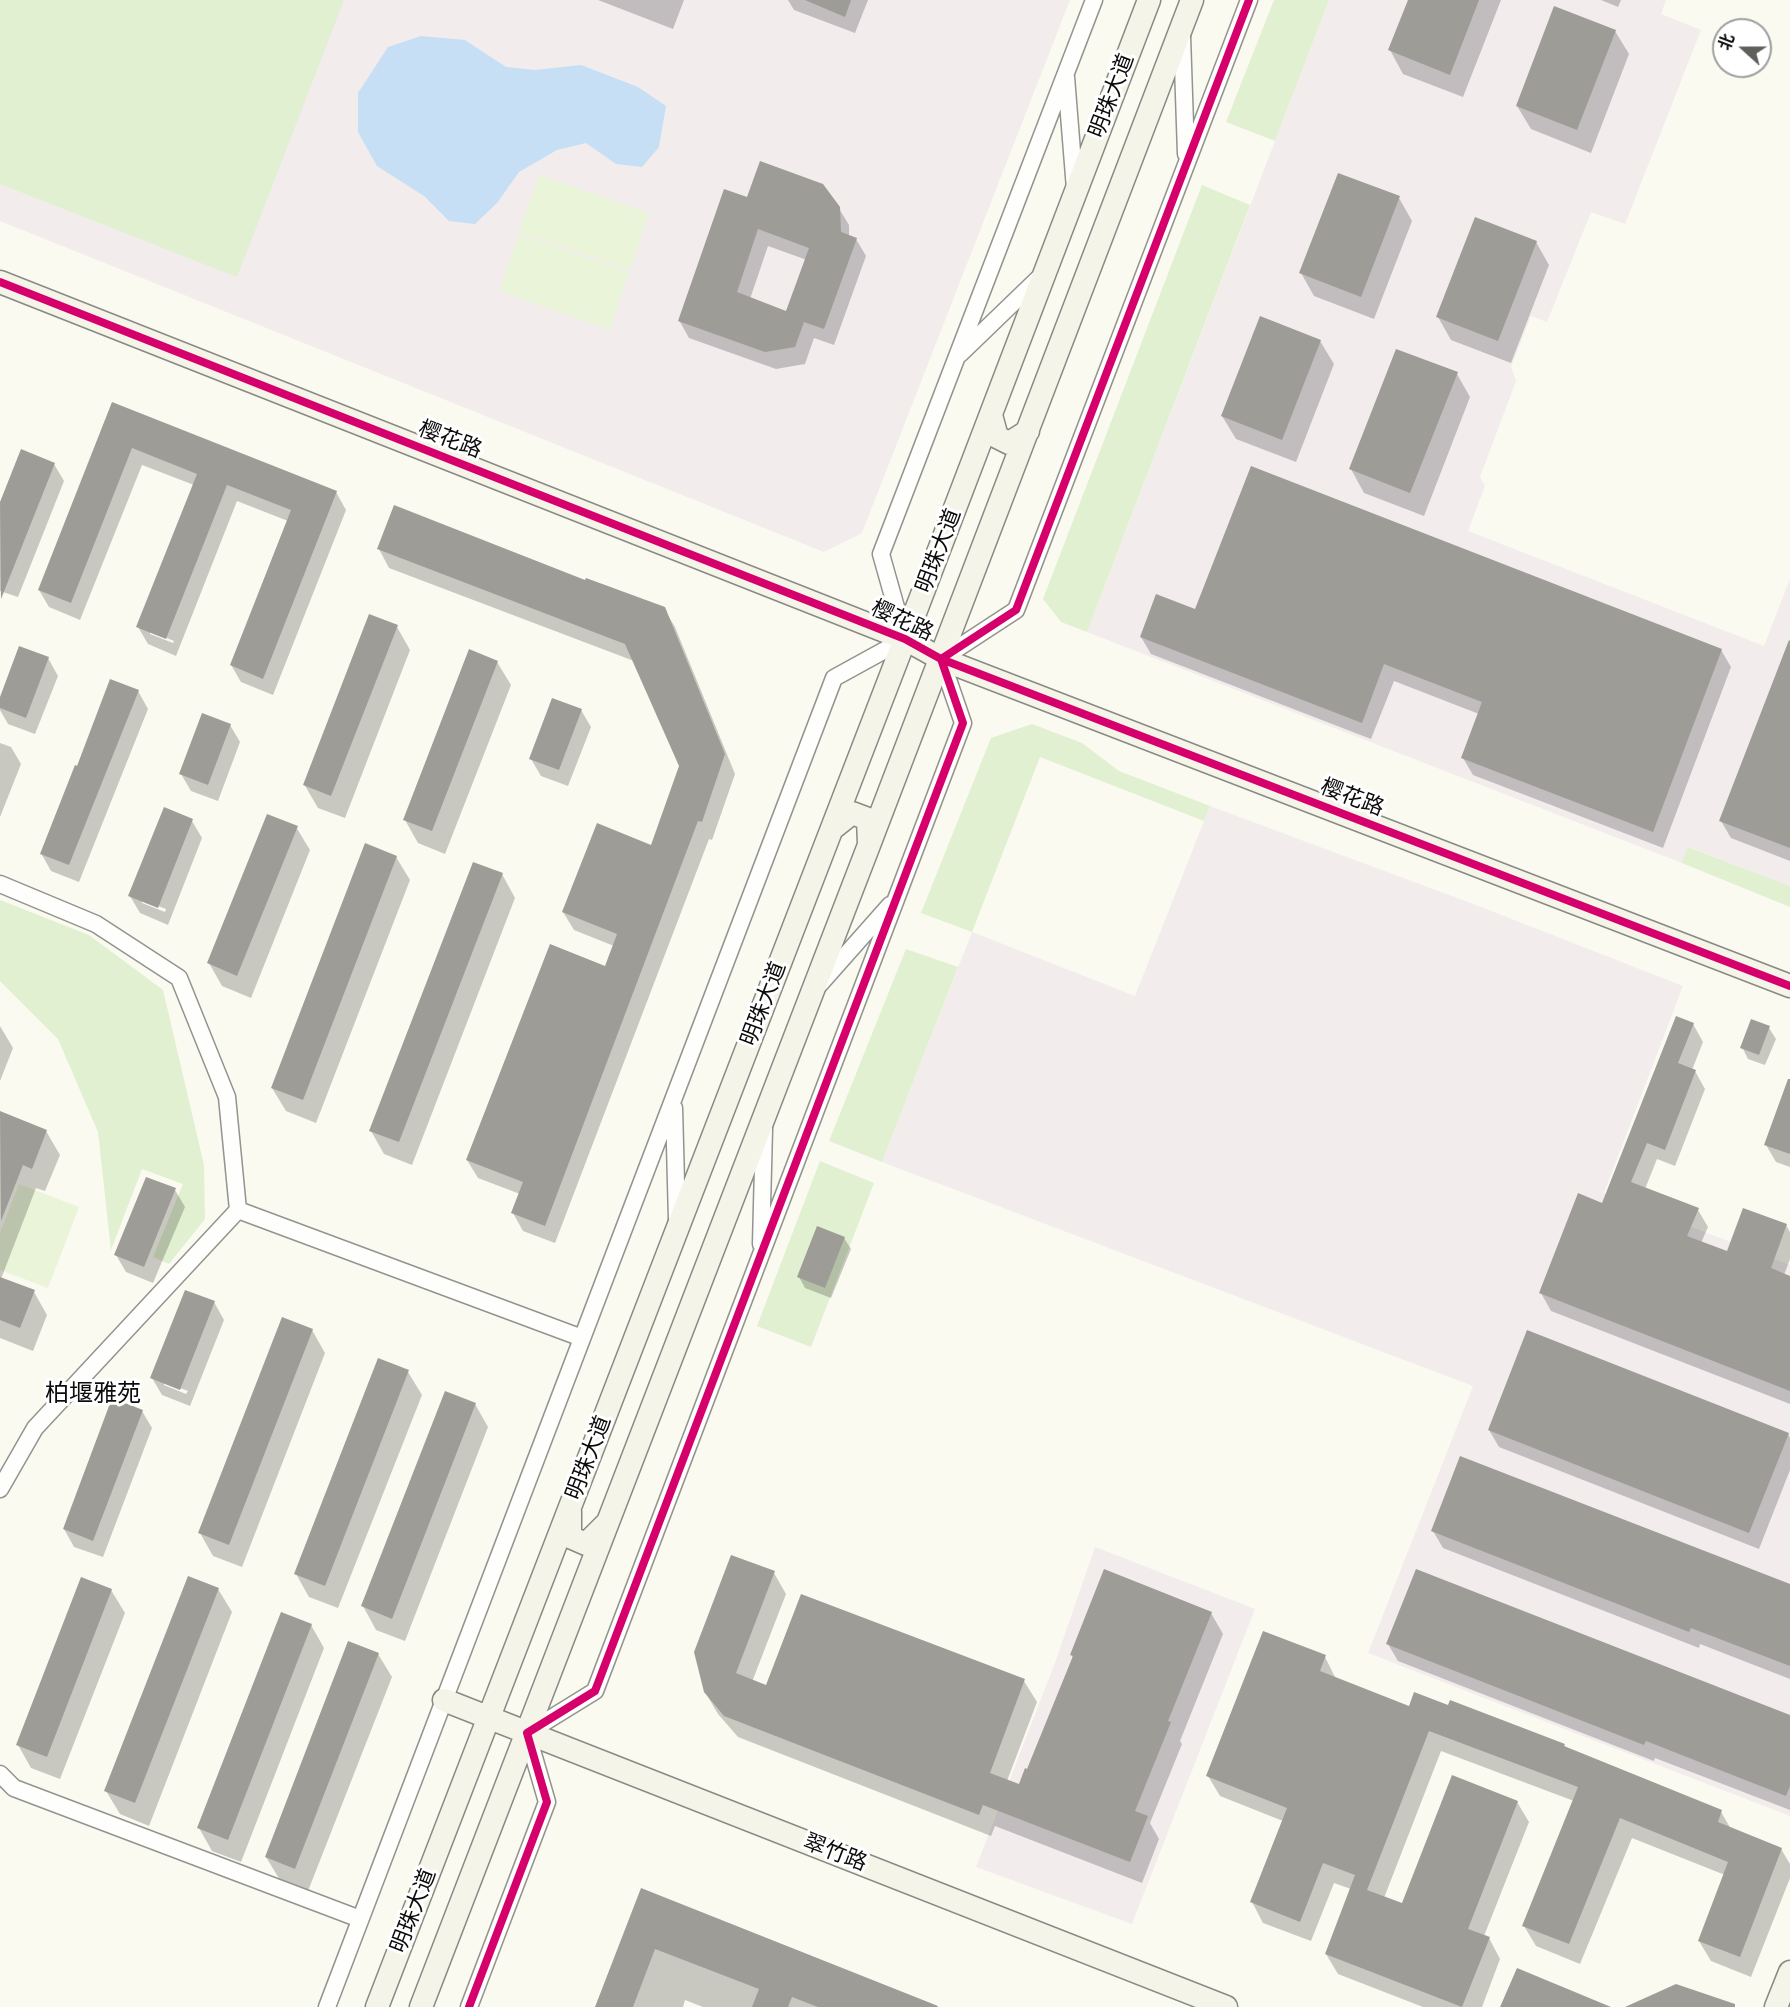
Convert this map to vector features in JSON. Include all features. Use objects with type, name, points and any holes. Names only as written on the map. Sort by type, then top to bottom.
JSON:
[{"type":"main road","name":"明珠大道","points":[[377,2007],[906,639],[1149,0]]},
{"type":"main road","name":"明珠大道","points":[[421,2007],[941,659],[1192,0]]},
{"type":"main road","name":"樱花路","points":[[0,282],[906,639],[941,659],[1790,986]]},
{"type":"main road","points":[[991,415],[997,437],[1009,443],[1028,431]]},
{"type":"main road","points":[[832,829],[852,813],[868,819],[869,845]]},
{"type":"main road","points":[[570,1508],[570,1537],[586,1544],[608,1522]]},
{"type":"main road","name":"翠竹路","points":[[444,1700],[1226,2007]]},
{"type":"main road","points":[[1776,2007],[1790,1972]]},
{"type":"street","points":[[327,2007],[834,678],[906,639],[881,554],[1094,0]]},
{"type":"street","points":[[469,2007],[547,1802],[527,1733],[595,1691],[963,723],[941,659],[1016,610],[1249,0]]},
{"type":"street","points":[[1181,28],[1186,164]]},
{"type":"street","points":[[1066,73],[1075,193]]},
{"type":"street","points":[[957,358],[1046,271]]},
{"type":"street","points":[[0,884],[96,924],[179,978],[227,1096],[238,1210],[35,1428],[0,1489]]},
{"type":"street","points":[[813,991],[897,897]]},
{"type":"street","points":[[674,1098],[678,1229]]},
{"type":"street","points":[[761,1257],[765,1116]]},
{"type":"street","points":[[238,1210],[582,1338]]},
{"type":"street","points":[[0,1774],[14,1788],[360,1919]]},
{"type":"street","points":[[455,2007],[478,1981]]},
{"type":"shaded area","points":[[0,0],[1070,0],[862,533],[824,552],[0,221]]},
{"type":"shaded area","points":[[1329,0],[1666,0],[1661,14],[1701,30],[1625,224],[1591,212],[1547,322],[1531,316],[1511,367],[1516,381],[1480,477],[1485,486],[1468,531],[1764,646],[1790,579],[1790,886],[1689,847],[1682,863],[1087,632]]},
{"type":"shaded area","points":[[1210,806],[1481,907],[1683,986],[1604,1193],[1790,1265],[1790,1816],[1368,1653],[1473,1386],[882,1162],[972,932],[1135,996]]},
{"type":"shaded area","points":[[1095,1547],[1255,1609],[1132,1924],[976,1867],[1056,1660]]},
{"type":"green space","points":[[0,0],[344,0],[237,277],[0,184]]},
{"type":"green space","points":[[1274,0],[1329,0],[1275,141],[1226,122]]},
{"type":"green space","points":[[539,175],[649,213],[630,270],[519,232]]},
{"type":"green space","points":[[1202,185],[1250,205],[1087,632],[1061,622],[1043,599]]},
{"type":"green space","points":[[519,234],[629,272],[610,330],[499,291]]},
{"type":"green space","points":[[1032,724],[1082,743],[1119,771],[1210,806],[1204,821],[1040,757],[972,932],[921,913],[991,738]]},
{"type":"green space","points":[[1688,847],[1790,886],[1790,907],[1682,863]]},
{"type":"green space","points":[[0,900],[89,935],[163,990],[204,1165],[205,1219],[169,1264],[153,1257],[183,1184],[142,1169],[111,1250],[98,1132],[58,1039],[0,981]]},
{"type":"green space","points":[[906,949],[958,967],[882,1162],[829,1141]]},
{"type":"green space","points":[[820,1161],[874,1183],[811,1347],[757,1326]]},
{"type":"green space","points":[[19,1184],[79,1207],[48,1288],[0,1270],[0,1233]]},
{"type":"water","points":[[421,36],[465,40],[506,67],[535,70],[581,65],[638,87],[666,106],[659,147],[642,167],[616,164],[586,143],[557,150],[519,172],[497,203],[475,224],[449,221],[424,196],[377,166],[358,132],[358,93],[388,47]]},
{"type":"building","points":[[805,0],[851,0],[845,17]]},
{"type":"building","points":[[1408,0],[1479,0],[1450,75],[1388,50]]},
{"type":"building","points":[[1554,6],[1616,30],[1577,130],[1516,106]]},
{"type":"building","points":[[760,161],[823,184],[840,207],[841,232],[857,238],[824,329],[804,322],[795,347],[765,352],[678,321],[724,189],[747,197]],"holes":[[[758,229],[809,248],[786,311],[737,292]]]},
{"type":"building","points":[[1338,173],[1400,196],[1361,297],[1299,273]]},
{"type":"building","points":[[1475,217],[1537,241],[1498,341],[1436,317]]},
{"type":"building","points":[[1260,316],[1321,340],[1282,440],[1221,416]]},
{"type":"building","points":[[1396,349],[1458,372],[1410,493],[1349,469]]},
{"type":"building","points":[[112,402],[337,491],[263,679],[230,665],[291,510],[227,485],[166,639],[136,627],[197,474],[132,448],[71,603],[38,590]]},
{"type":"building","points":[[21,449],[55,463],[1,599],[0,502]]},
{"type":"building","points":[[1251,466],[1722,649],[1653,832],[1461,758],[1482,702],[1384,664],[1362,723],[1140,637],[1156,594],[1195,609]]},
{"type":"building","points":[[394,505],[585,580],[586,578],[665,607],[725,754],[702,822],[698,821],[545,1226],[511,1213],[523,1182],[466,1160],[550,944],[605,966],[617,934],[562,912],[597,823],[651,845],[679,766],[625,644],[377,549]]},
{"type":"building","points":[[369,614],[398,625],[331,796],[303,785]]},
{"type":"building","points":[[1790,641],[1790,848],[1719,821]]},
{"type":"building","points":[[19,646],[49,657],[26,718],[0,708],[0,697]]},
{"type":"building","points":[[469,649],[498,661],[432,831],[403,820]]},
{"type":"building","points":[[110,679],[139,690],[69,865],[40,854]]},
{"type":"building","points":[[552,698],[582,709],[559,770],[529,759]]},
{"type":"building","points":[[202,713],[231,724],[208,785],[179,774]]},
{"type":"building","points":[[164,807],[193,819],[158,908],[128,896]]},
{"type":"building","points":[[267,814],[298,826],[237,976],[207,963]]},
{"type":"building","points":[[365,843],[397,856],[303,1100],[271,1088]]},
{"type":"building","points":[[473,862],[503,873],[399,1142],[369,1131]]},
{"type":"building","points":[[1676,1016],[1694,1023],[1678,1063],[1696,1070],[1665,1150],[1647,1143],[1631,1182],[1699,1208],[1687,1236],[1727,1251],[1743,1208],[1787,1224],[1771,1268],[1790,1276],[1790,1391],[1539,1293],[1578,1193],[1602,1203]]},
{"type":"building","points":[[1751,1019],[1770,1026],[1759,1055],[1740,1048]]},
{"type":"building","points":[[1788,1079],[1790,1079],[1790,1154],[1764,1145]]},
{"type":"building","points":[[0,1111],[47,1130],[32,1169],[23,1165],[1,1221]]},
{"type":"building","points":[[146,1177],[176,1188],[144,1267],[114,1255]]},
{"type":"building","points":[[817,1226],[845,1237],[825,1288],[797,1277]]},
{"type":"building","points":[[0,1277],[35,1290],[20,1328],[0,1320]]},
{"type":"building","points":[[185,1290],[215,1301],[180,1390],[150,1378]]},
{"type":"building","points":[[282,1317],[313,1329],[229,1545],[198,1533]]},
{"type":"building","points":[[1527,1330],[1789,1433],[1749,1533],[1488,1430]]},
{"type":"building","points":[[378,1358],[409,1370],[325,1586],[294,1574]]},
{"type":"building","points":[[445,1391],[476,1403],[392,1619],[361,1606]]},
{"type":"building","points":[[112,1398],[143,1410],[93,1541],[63,1529]]},
{"type":"building","points":[[1460,1456],[1790,1584],[1790,1666],[1691,1628],[1689,1632],[1431,1531]]},
{"type":"building","points":[[731,1555],[775,1571],[736,1673],[766,1685],[801,1594],[1025,1679],[990,1773],[1019,1784],[1073,1656],[1070,1655],[1104,1569],[1212,1612],[1135,1811],[1148,1816],[1130,1862],[983,1805],[979,1815],[724,1716],[704,1692],[694,1652]]},
{"type":"building","points":[[1416,1569],[1790,1715],[1790,1786],[1786,1796],[1646,1741],[1644,1745],[1386,1644]]},
{"type":"building","points":[[188,1576],[219,1588],[135,1803],[104,1791]]},
{"type":"building","points":[[81,1577],[112,1589],[47,1757],[16,1745]]},
{"type":"building","points":[[281,1612],[312,1624],[228,1840],[197,1828]]},
{"type":"building","points":[[1263,1631],[1326,1655],[1320,1671],[1409,1706],[1414,1692],[1448,1705],[1450,1700],[1565,1744],[1564,1746],[1722,1810],[1718,1822],[1782,1848],[1740,1957],[1698,1941],[1728,1862],[1620,1818],[1569,1944],[1522,1926],[1578,1787],[1429,1731],[1367,1890],[1402,1903],[1452,1775],[1518,1801],[1468,1929],[1490,1937],[1462,2007],[1325,1954],[1355,1875],[1323,1863],[1300,1922],[1250,1902],[1287,1808],[1206,1776]]},
{"type":"building","points":[[348,1641],[379,1653],[295,1869],[265,1857]]},
{"type":"building","points":[[641,1888],[938,2006],[818,2007],[792,1997],[788,2007],[752,2007],[759,1989],[655,1949],[633,2007],[595,2007]]},
{"type":"building","points":[[1517,1968],[1611,2007],[1500,2007]]},
{"type":"building","points":[[1676,1984],[1735,2004],[1735,2007],[1625,2007]]},
{"type":"cycle path","points":[[469,2007],[547,1802],[527,1733],[595,1691],[963,723],[941,659],[1016,610],[1249,0]]},
{"type":"cycle path","points":[[0,282],[905,639],[941,659],[1790,986]]},
{"type":"district","name":"柏堰雅苑","points":[[93,1394]]}]
